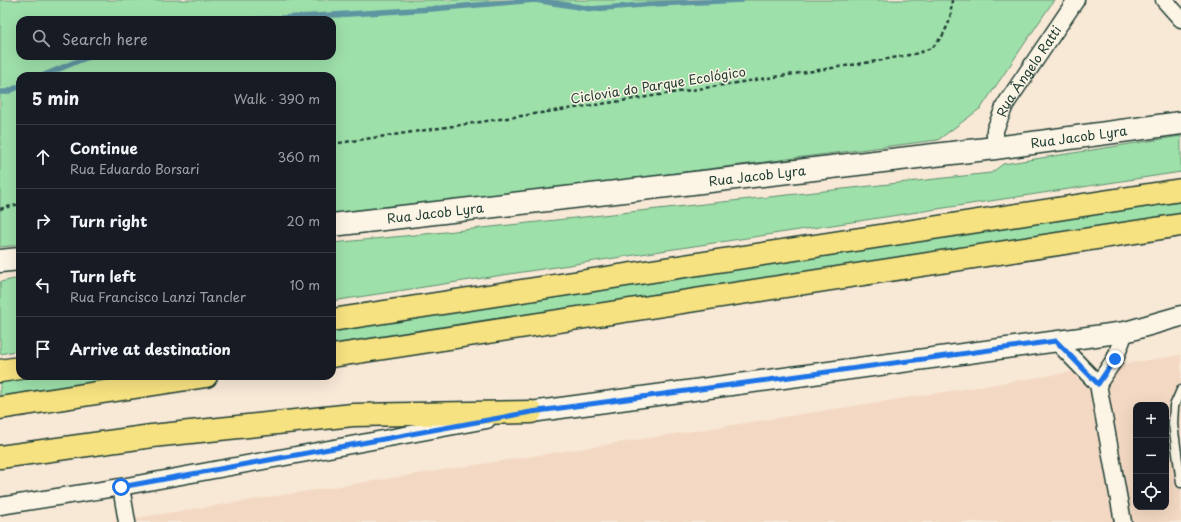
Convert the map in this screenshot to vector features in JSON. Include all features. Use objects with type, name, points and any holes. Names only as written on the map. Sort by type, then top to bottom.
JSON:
[{"type":"highway","points":[[336,319],[1181,190]]},
{"type":"highway","points":[[336,355],[1181,225]]},
{"type":"highway","points":[[0,371],[16,369]]},
{"type":"highway","points":[[0,408],[180,380]]},
{"type":"highway","points":[[0,457],[152,436],[353,415],[531,412]]},
{"type":"main road","name":"Rua Jacob Lyra","points":[[336,224],[995,148],[1181,123]]},
{"type":"main road","points":[[0,261],[16,259]]},
{"type":"street","name":"Rua Ângelo Ratti","points":[[995,148],[995,130],[1005,104],[1076,0]]},
{"type":"street","points":[[1164,0],[1181,19]]},
{"type":"street","points":[[0,506],[121,487],[531,412],[1125,332],[1181,316]]},
{"type":"street","points":[[1098,384],[1115,359],[1125,332]]},
{"type":"street","points":[[1056,341],[1098,384],[1123,522]]},
{"type":"street","points":[[121,487],[127,522]]},
{"type":"lane","points":[[1181,390],[1174,406],[1173,424],[1181,483]]},
{"type":"path","name":"Ciclovia do Parque Ecológico","points":[[336,143],[608,103],[877,61],[919,53],[934,47],[942,36],[950,20],[952,0]]},
{"type":"path","points":[[0,209],[16,205]]},
{"type":"shaded area","points":[[1181,355],[1181,522],[110,522]]},
{"type":"green space","points":[[0,0],[1054,0],[981,108],[938,140],[408,207],[336,214],[336,72],[16,72],[16,245],[0,247]]},
{"type":"green space","points":[[1181,136],[1181,172],[336,300],[336,243],[991,173],[1003,164]]},
{"type":"green space","points":[[1181,196],[1181,215],[336,346],[336,327]]},
{"type":"green space","points":[[16,279],[16,351],[0,354],[0,282]]},
{"type":"green space","points":[[16,377],[16,380],[121,380],[0,399],[0,380]]},
{"type":"waterway","points":[[316,16],[431,9],[535,0],[592,9],[654,4],[742,0]]},
{"type":"waterway","points":[[52,72],[81,60]]},
{"type":"waterway","points":[[0,92],[7,92],[16,88]]},
{"type":"route","points":[[121,487],[531,412],[1056,341],[1098,384],[1115,359]]}]
